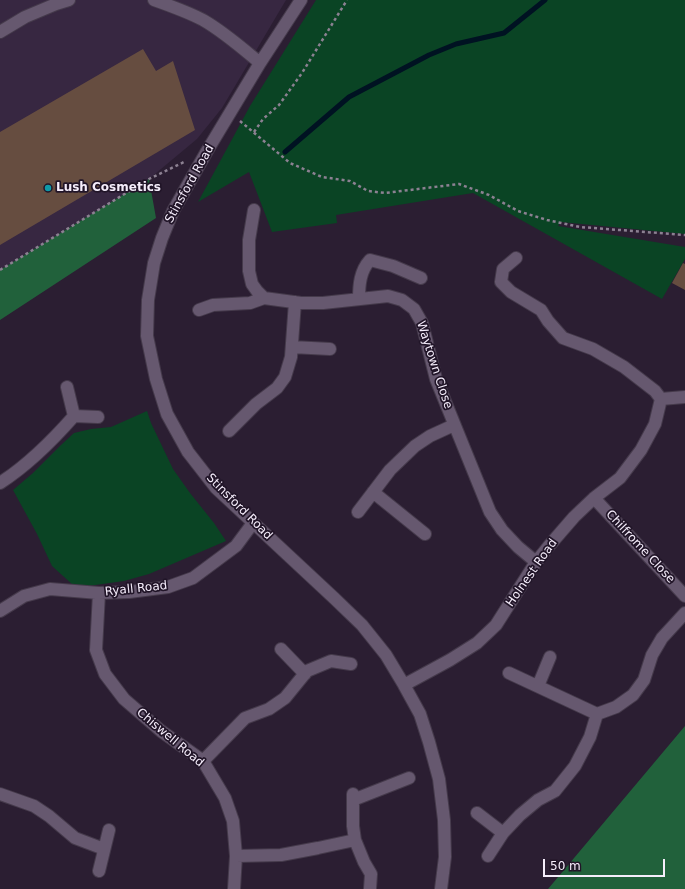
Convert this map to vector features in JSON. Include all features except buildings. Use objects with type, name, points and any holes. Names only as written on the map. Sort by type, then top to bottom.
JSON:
[{"type":"street","points":[[0,32],[25,17],[69,0]]},
{"type":"street","points":[[154,0],[188,12],[204,20],[224,33],[260,63]]},
{"type":"street","name":"Stinsford Road","points":[[301,0],[260,63],[193,174],[173,211],[154,263],[148,300],[147,336],[156,379],[167,414],[188,452],[216,488],[362,625],[386,656],[420,714],[439,779],[444,820],[445,857],[441,889]]},
{"type":"street","points":[[254,210],[250,240],[249,271],[252,284],[264,298]]},
{"type":"street","points":[[516,258],[503,269],[501,282],[511,292],[541,310],[548,321],[563,338],[593,349],[624,367],[655,391],[661,399],[685,397]]},
{"type":"street","points":[[359,299],[360,278],[370,260],[393,266],[421,278]]},
{"type":"street","name":"Waytown Close","points":[[199,310],[213,305],[250,303],[264,298],[295,302],[323,303],[388,296],[402,300],[414,309],[422,323],[436,379],[490,512],[502,530],[518,547],[536,562]]},
{"type":"street","points":[[229,431],[256,404],[277,388],[286,377],[291,357],[295,302]]},
{"type":"street","points":[[292,347],[330,350]]},
{"type":"street","points":[[67,387],[74,416]]},
{"type":"street","name":"Holnest Road","points":[[404,685],[450,660],[477,643],[496,625],[536,562],[548,547],[574,517],[594,498],[620,478],[641,450],[655,424],[661,399]]},
{"type":"street","points":[[74,416],[98,417]]},
{"type":"street","points":[[0,483],[34,457],[74,416]]},
{"type":"street","name":"Waytown Close","points":[[358,512],[390,470],[415,446],[430,436],[454,425]]},
{"type":"street","points":[[373,492],[426,534]]},
{"type":"street","name":"Chilfrome Close","points":[[594,498],[685,596]]},
{"type":"street","name":"Ryall Road","points":[[0,611],[24,596],[50,589],[99,593],[129,592],[168,587],[193,578],[236,546],[253,523]]},
{"type":"street","name":"Chiswell Road","points":[[99,593],[96,650],[105,674],[124,699],[161,731],[203,761],[225,798],[233,821],[236,856],[234,889]]},
{"type":"street","points":[[509,673],[597,714],[616,707],[633,695],[644,680],[652,655],[662,638],[685,613]]},
{"type":"street","points":[[281,649],[305,674]]},
{"type":"street","points":[[538,686],[550,657]]},
{"type":"street","points":[[203,761],[245,718],[269,709],[285,698],[307,671],[331,661],[351,664]]},
{"type":"street","points":[[488,856],[503,834],[520,815],[538,800],[555,791],[575,766],[590,737],[597,714]]},
{"type":"street","points":[[370,889],[371,874],[364,862],[355,840],[353,826],[353,797],[409,778]]},
{"type":"street","points":[[0,794],[34,806],[49,816],[75,838],[104,849]]},
{"type":"street","points":[[477,812],[503,834]]},
{"type":"street","points":[[99,871],[109,830]]},
{"type":"street","points":[[236,856],[281,854],[355,840]]},
{"type":"path","points":[[254,132],[263,119],[279,105],[302,73],[347,0]]},
{"type":"path","points":[[230,114],[254,132],[290,163],[322,177],[350,181],[368,191],[385,193],[459,184],[489,195],[518,211],[547,220],[580,227],[685,235]]},
{"type":"path","points":[[0,270],[149,179],[207,151]]},
{"type":"shaded area","points":[[0,0],[286,0],[222,108],[197,139],[149,179],[0,270]]},
{"type":"green space","points":[[316,0],[685,0],[685,234],[561,222],[558,226],[685,247],[685,259],[662,299],[473,193],[336,215],[337,223],[272,232],[249,172],[198,202],[250,106]]},
{"type":"green space","points":[[149,179],[156,218],[0,320],[0,270]]},
{"type":"green space","points":[[147,411],[151,423],[173,469],[226,541],[149,574],[124,581],[88,586],[73,585],[52,566],[37,534],[13,490],[33,473],[74,433],[91,429],[111,427]]},
{"type":"green space","points":[[685,726],[685,889],[548,889]]},
{"type":"waterway","points":[[285,152],[349,97],[429,55],[456,44],[504,33],[545,0]]},
{"type":"place","name":"Lush Cosmetics","points":[[48,188]]}]
